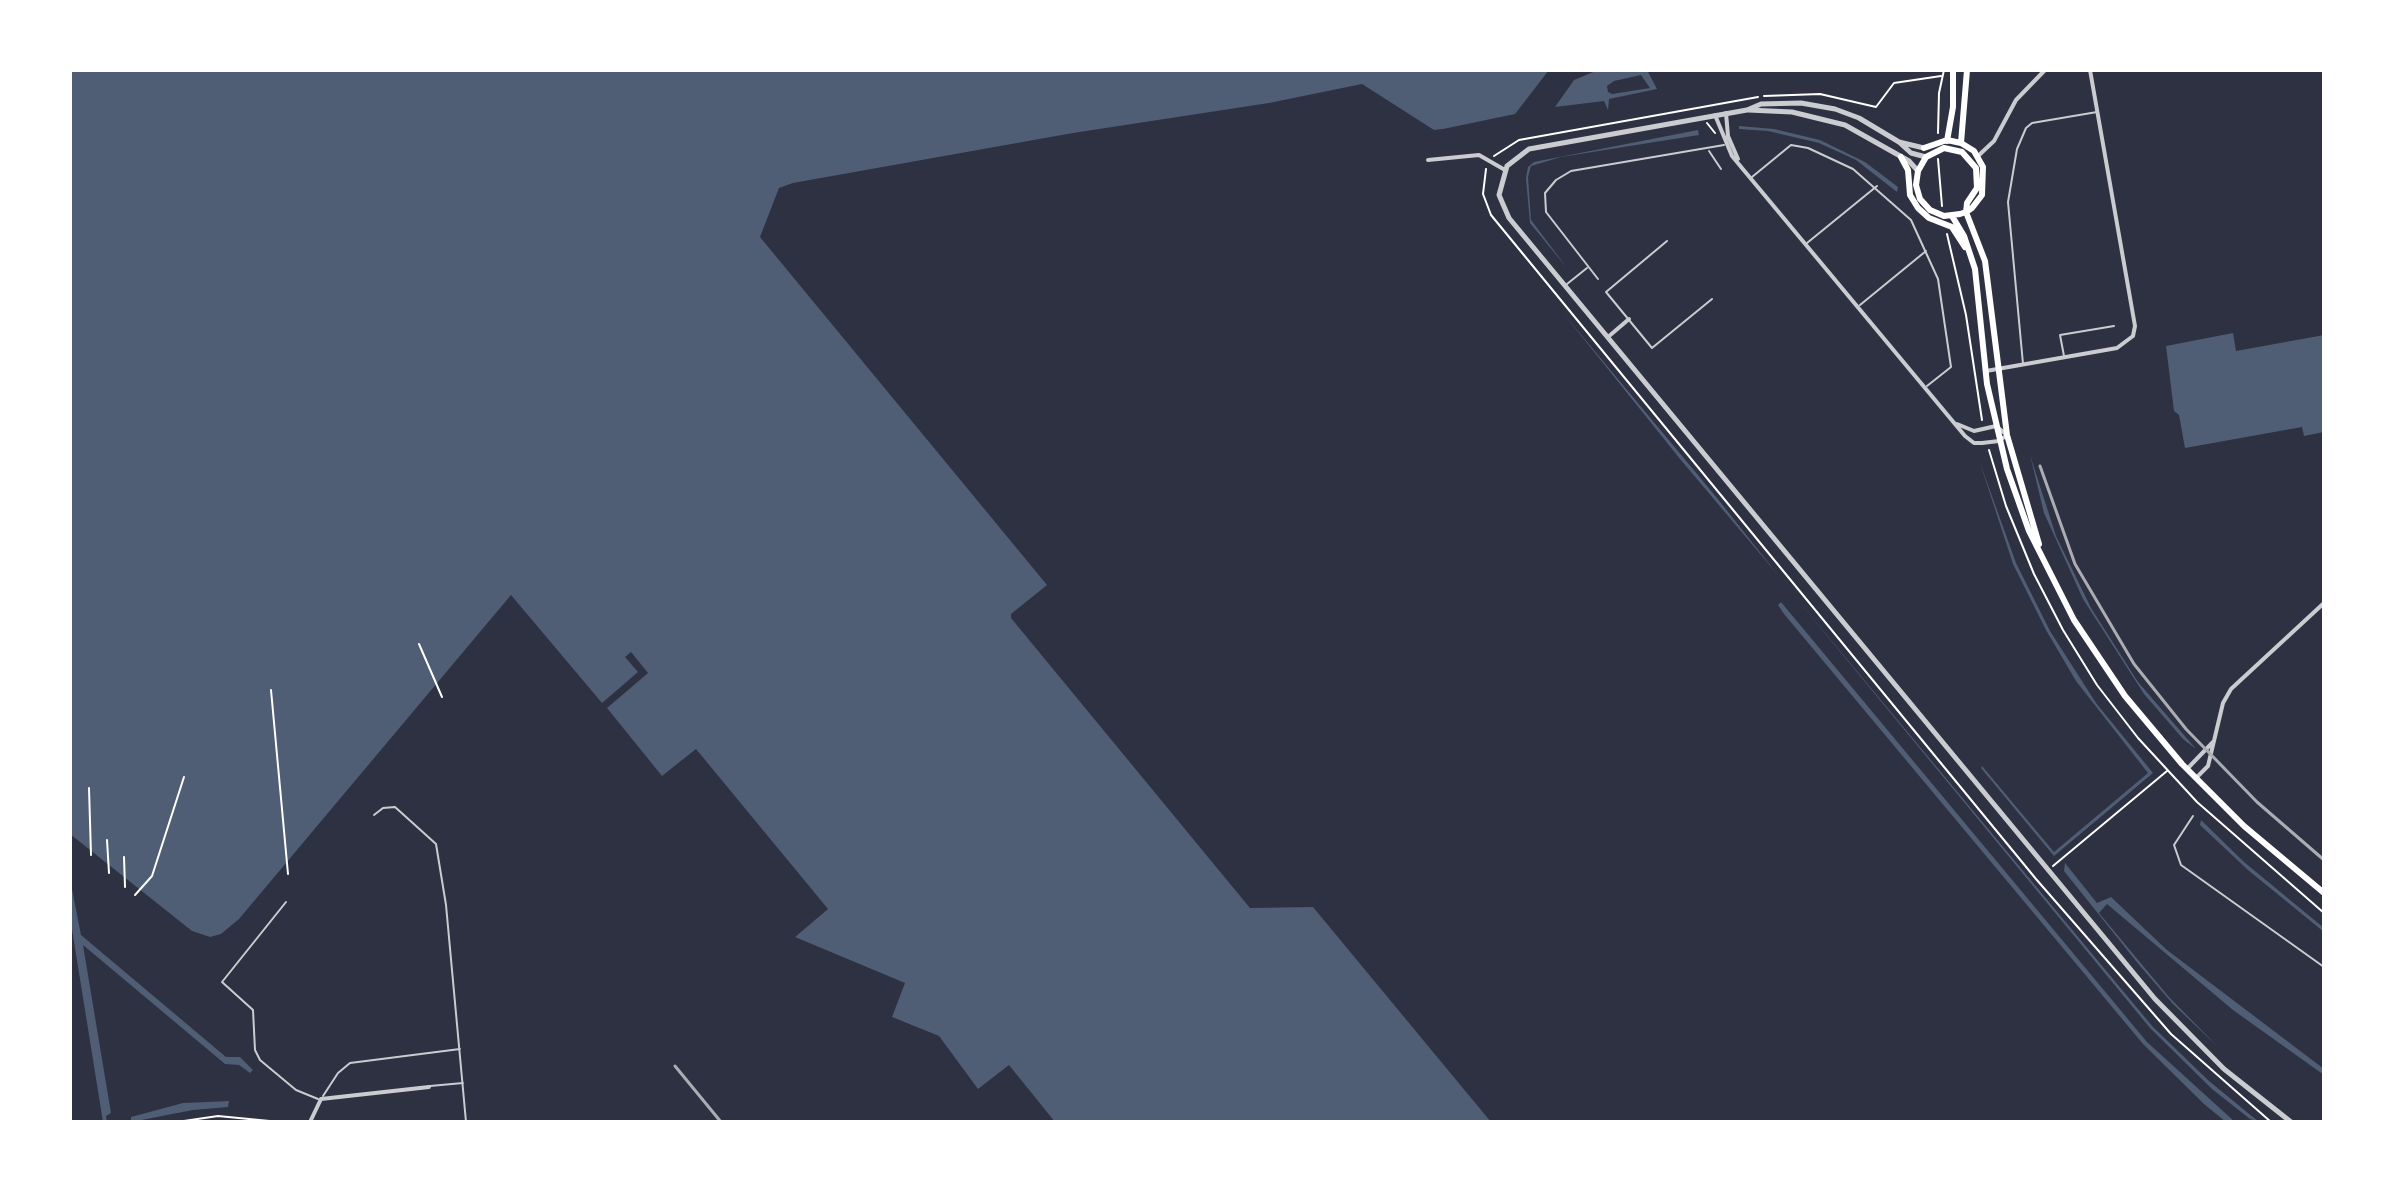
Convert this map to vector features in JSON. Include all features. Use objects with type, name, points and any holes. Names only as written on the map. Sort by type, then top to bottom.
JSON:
[{"type":"main road","points":[[1924,148],[1947,140],[1961,143],[1978,156],[1985,174],[1984,188],[1978,201],[1966,212],[1952,216],[1937,214],[1925,205],[1917,193],[1918,171],[1926,157],[1944,148],[1947,140],[1953,107],[1953,70]]},
{"type":"main road","points":[[1961,143],[1967,70]]},
{"type":"main road","points":[[1944,148],[1978,156]]},
{"type":"main road","points":[[1966,155],[1978,175],[1966,212],[1985,261],[2007,435],[2039,548]]},
{"type":"main road","points":[[1901,157],[1908,170],[1910,195],[1918,208],[1929,218],[1952,227],[1969,253]]},
{"type":"main road","points":[[1952,216],[1964,236],[1980,297],[1986,371],[1999,441],[2022,515],[2074,620],[2109,674],[2187,769],[2244,826],[2324,893]]},
{"type":"street","points":[[1978,156],[1994,141],[2016,100],[2045,70]]},
{"type":"street","points":[[1986,371],[2121,346],[2129,342],[2135,330],[2090,70]]},
{"type":"street","points":[[1926,157],[1911,153],[1899,142],[1859,118],[1825,107],[1771,103],[1747,110],[1533,147],[1518,154],[1505,170],[1499,188],[1503,207],[1565,286],[2182,1029],[2239,1082],[2291,1122]]},
{"type":"street","points":[[1747,110],[1792,112],[1833,121],[1868,136],[1918,171]]},
{"type":"street","points":[[1726,113],[1728,136],[1738,159]]},
{"type":"street","points":[[1715,115],[1725,144],[1971,441],[1999,441],[2007,435],[1996,426],[1969,430],[1957,424]]},
{"type":"street","points":[[1899,142],[1924,148]]},
{"type":"street","points":[[1428,160],[1479,155],[1505,170]]},
{"type":"street","points":[[1608,337],[1629,319]]},
{"type":"street","points":[[2196,778],[2208,766],[2223,703],[2231,689],[2324,603]]},
{"type":"street","points":[[2187,769],[2213,742]]},
{"type":"street","points":[[310,1122],[321,1099],[429,1087]]},
{"type":"lane","points":[[2023,365],[2008,202],[2017,149],[2030,124],[2097,112]]},
{"type":"lane","points":[[1598,279],[1549,220],[1545,197],[1556,180],[1568,172],[1708,150],[1725,144]]},
{"type":"lane","points":[[1752,177],[1791,145],[1821,153],[1877,186],[1911,220],[1938,279],[1951,367],[1926,387]]},
{"type":"lane","points":[[1708,150],[1721,169]]},
{"type":"lane","points":[[1807,243],[1877,186]]},
{"type":"lane","points":[[1667,241],[1606,292],[1652,348],[1712,299]]},
{"type":"lane","points":[[1859,306],[1927,250]]},
{"type":"lane","points":[[1565,286],[1588,267]]},
{"type":"lane","points":[[2064,357],[2060,335],[2114,326]]},
{"type":"lane","points":[[374,815],[383,808],[395,807],[436,844],[465,1083],[466,1122]]},
{"type":"lane","points":[[2193,816],[2174,845],[2181,865],[2324,967]]},
{"type":"lane","points":[[286,902],[222,982],[253,1010],[255,1050],[260,1060],[296,1090],[321,1099],[338,1073],[350,1063],[460,1049]]},
{"type":"lane","points":[[429,1087],[465,1083]]},
{"type":"path","points":[[1938,133],[1941,76],[1944,70]]},
{"type":"path","points":[[1864,105],[1879,106],[1894,83],[1941,76]]},
{"type":"path","points":[[1703,107],[1519,140],[1502,148],[1491,161],[1482,190],[1485,204],[1494,220],[2130,989],[2199,1062],[2271,1122]]},
{"type":"path","points":[[1938,158],[1942,206]]},
{"type":"path","points":[[1947,232],[1966,315],[1984,430]]},
{"type":"path","points":[[419,644],[442,697]]},
{"type":"path","points":[[271,690],[288,874]]},
{"type":"path","points":[[2048,870],[2167,771]]},
{"type":"path","points":[[135,895],[152,876],[184,777]]},
{"type":"path","points":[[89,788],[91,855]]},
{"type":"path","points":[[107,840],[109,873]]},
{"type":"path","points":[[124,857],[125,887]]},
{"type":"path","points":[[177,1122],[218,1116],[280,1122]]},
{"type":"water","points":[[70,70],[1549,70],[1515,114],[1443,129],[1434,130],[1362,84],[1269,103],[1073,133],[793,183],[779,188],[760,237],[1047,585],[1011,614],[1011,618],[1250,908],[1313,907],[1491,1122],[1055,1122],[1009,1065],[978,1089],[939,1036],[892,1017],[905,983],[795,937],[828,909],[696,749],[662,776],[607,708],[648,673],[631,652],[625,657],[638,672],[602,703],[511,595],[239,919],[221,934],[210,937],[192,931],[70,834]]},
{"type":"water","points":[[1598,70],[1647,70],[1657,89],[1609,99],[1608,110],[1604,101],[1555,107],[1574,80]],"holes":[[[1641,75],[1650,88],[1612,94],[1607,86],[1614,81]]]},
{"type":"water","points":[[1739,126],[1774,129],[1820,140],[1865,162],[1898,187],[1897,192],[1856,160],[1819,143],[1768,131],[1739,129]]},
{"type":"water","points":[[1698,130],[1699,135],[1561,157],[1531,166],[1528,177],[1531,220],[1567,268],[1530,223],[1526,178],[1528,167],[1534,162]]},
{"type":"water","points":[[1563,313],[1717,498],[1778,575],[1680,459]]},
{"type":"water","points":[[2233,333],[2236,351],[2324,335],[2324,432],[2304,436],[2302,427],[2185,448],[2179,415],[2174,411],[2166,346]]},
{"type":"water","points":[[2030,455],[2056,536],[2091,608],[2138,682],[2196,749],[2183,739],[2144,694],[2083,599],[2044,513]]},
{"type":"water","points":[[1979,460],[2016,563],[2050,631],[2096,703],[2153,773],[2054,856],[1982,766],[2054,852],[2148,773],[2076,681],[2046,630],[2013,564]]},
{"type":"water","points":[[1791,592],[2153,1027],[2209,1081],[2259,1122],[2250,1119],[2212,1089],[2150,1028]]},
{"type":"water","points":[[1781,602],[2147,1042],[2235,1122],[2226,1122],[2204,1104],[2143,1044],[1784,614],[1778,605]]},
{"type":"water","points":[[2201,820],[2244,862],[2324,928],[2324,932],[2248,870],[2200,825]]},
{"type":"water","points":[[2065,863],[2097,903],[2111,897],[2167,950],[2324,1069],[2324,1075],[2233,1010],[2107,904],[2099,913],[2169,997],[2218,1047],[2173,1004],[2140,966],[2064,871]]},
{"type":"water","points":[[72,889],[81,935],[226,1057],[240,1057],[253,1070],[250,1073],[239,1065],[225,1064],[83,945],[111,1113],[106,1116],[107,1122],[103,1122],[70,917]]},
{"type":"water","points":[[229,1101],[228,1107],[131,1122],[131,1117],[183,1103]]},
{"type":"railway","points":[[2040,466],[2075,564],[2134,664],[2186,729],[2257,802],[2324,860]]},
{"type":"railway","points":[[675,1066],[721,1122]]}]
